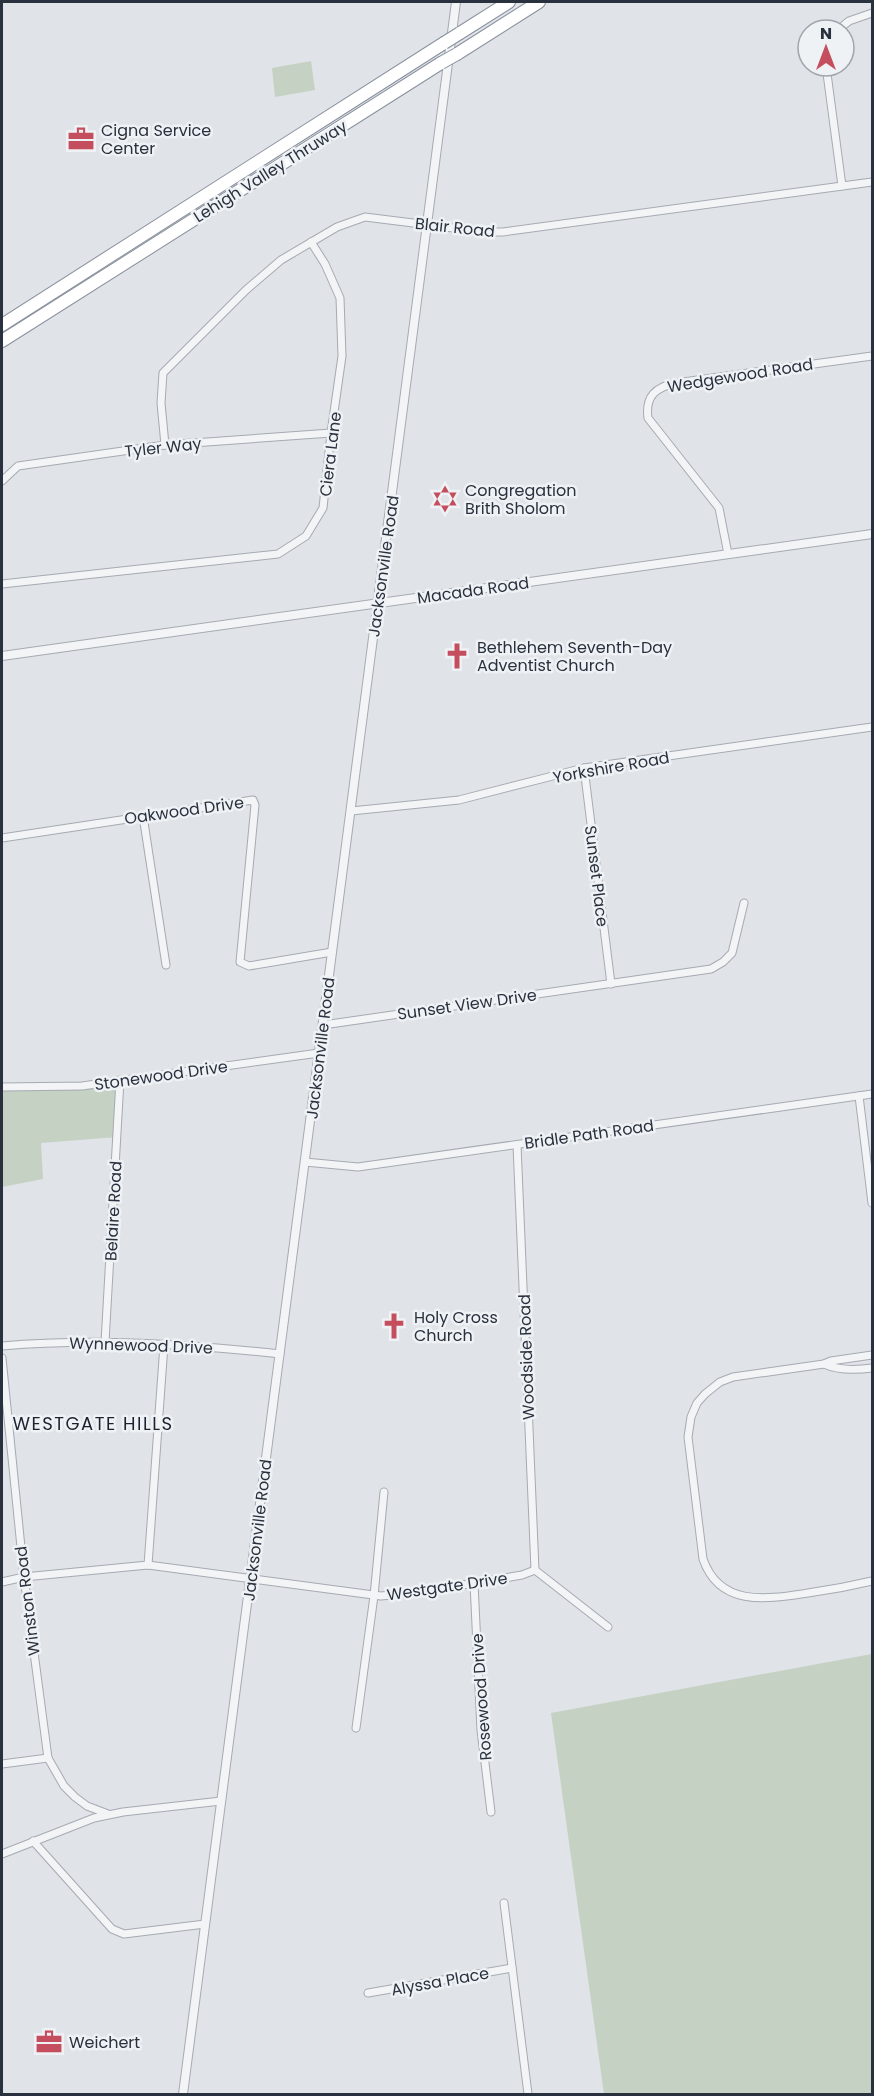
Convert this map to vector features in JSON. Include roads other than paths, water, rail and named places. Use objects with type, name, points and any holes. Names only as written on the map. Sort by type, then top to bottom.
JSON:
[{"type":"highway","name":"Lehigh Valley Thruway","points":[[2,325],[509,2]]},
{"type":"highway","name":"Lehigh Valley Thruway","points":[[2,341],[539,2]]},
{"type":"highway","points":[[2,349],[110,273]]},
{"type":"street","name":"Jacksonville Road","points":[[183,2094],[456,2]]},
{"type":"street","points":[[856,19],[873,13]]},
{"type":"street","points":[[828,78],[843,186]]},
{"type":"street","name":"Blair Road","points":[[165,445],[161,403],[163,373],[246,291],[281,260],[337,227],[365,218],[503,232],[873,182]]},
{"type":"street","name":"Ciera Lane","points":[[2,584],[278,554],[306,536],[323,508],[342,356],[340,298],[325,264],[311,242]]},
{"type":"street","name":"Wedgewood Road","points":[[728,554],[719,508],[651,422],[647,412],[651,396],[659,388],[676,383],[873,356]]},
{"type":"street","name":"Tyler Way","points":[[2,481],[18,466],[165,445],[331,433]]},
{"type":"street","name":"Macada Road","points":[[2,656],[873,534]]},
{"type":"street","name":"Yorkshire Road","points":[[351,811],[459,800],[584,768],[873,727]]},
{"type":"street","name":"Sunset Place","points":[[584,768],[611,984]]},
{"type":"street","name":"Oakwood Drive","points":[[2,838],[253,800],[255,805],[240,962],[249,966],[332,952]]},
{"type":"street","points":[[143,816],[166,965]]},
{"type":"street","name":"Sunset View Drive","points":[[323,1025],[711,969],[732,953],[744,903]]},
{"type":"street","name":"Stonewood Drive","points":[[2,1087],[82,1086],[319,1053]]},
{"type":"street","name":"Belaire Road","points":[[105,1342],[120,1080]]},
{"type":"street","name":"Bridle Path Road","points":[[305,1162],[358,1167],[873,1094]]},
{"type":"street","points":[[859,1096],[873,1203]]},
{"type":"street","name":"Woodside Road","points":[[517,1144],[535,1570]]},
{"type":"street","name":"Wynnewood Drive","points":[[2,1346],[67,1341],[105,1342],[280,1354]]},
{"type":"street","points":[[148,1564],[164,1345]]},
{"type":"street","points":[[873,1355],[729,1378],[710,1389],[698,1403],[691,1417],[688,1437],[703,1559],[721,1585],[735,1593],[754,1599],[873,1581]]},
{"type":"street","name":"Winston Road","points":[[2,1358],[24,1577],[48,1758],[64,1786],[75,1797],[87,1806],[108,1814]]},
{"type":"street","points":[[824,1364],[832,1368],[873,1368]]},
{"type":"street","points":[[2,1462],[12,1461]]},
{"type":"street","points":[[356,1728],[374,1596],[384,1492]]},
{"type":"street","name":"Westgate Drive","points":[[2,1582],[24,1577],[148,1564],[374,1596],[401,1595],[522,1575],[535,1570]]},
{"type":"street","points":[[535,1570],[608,1627]]},
{"type":"street","name":"Rosewood Drive","points":[[474,1583],[481,1730],[491,1812]]},
{"type":"street","points":[[2,1764],[48,1758]]},
{"type":"street","points":[[2,1854],[79,1823],[108,1814],[221,1800]]},
{"type":"street","points":[[33,1841],[104,1922],[120,1933],[205,1924]]},
{"type":"street","points":[[504,1903],[528,2094]]},
{"type":"street","name":"Alyssa Place","points":[[368,1993],[512,1968]]},
{"type":"place","name":"Cigna Service Center","points":[[81,139]]},
{"type":"place","name":"Congregation Brith Sholom","points":[[445,499]]},
{"type":"place","name":"Bethlehem Seventh-Day Adventist Church","points":[[457,656]]},
{"type":"place","name":"Holy Cross Church","points":[[394,1326]]},
{"type":"place","name":"Weichert","points":[[49,2042]]},
{"type":"district","name":"WESTGATE HILLS","points":[[93,1424]]}]
